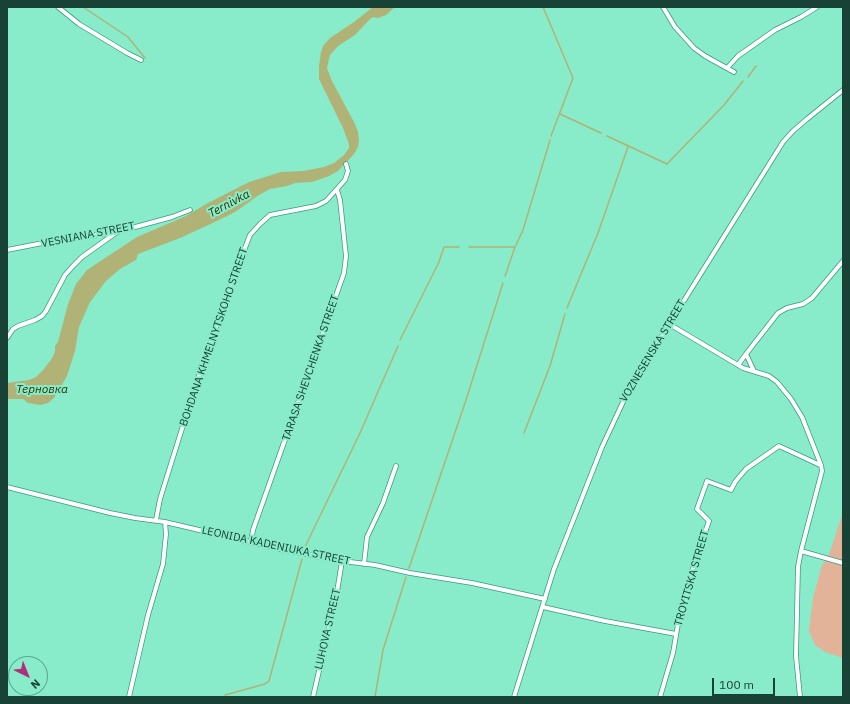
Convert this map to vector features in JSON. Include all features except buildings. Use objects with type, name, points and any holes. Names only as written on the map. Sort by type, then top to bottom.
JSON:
[{"type":"street","points":[[58,7],[79,24],[141,60]]},
{"type":"street","points":[[663,7],[675,27],[694,48],[705,56],[734,72]]},
{"type":"street","points":[[727,68],[744,51],[775,30],[817,7]]},
{"type":"street","name":"VOZNESENSKA STREET","points":[[514,697],[554,569],[602,447],[630,387],[783,142],[793,131],[843,90]]},
{"type":"street","name":"BOHDANA KHMELNYTSKOHO STREET","points":[[156,520],[160,499],[196,384],[250,235],[270,215],[316,206],[326,201],[337,190],[347,176],[348,171],[346,164]]},
{"type":"street","name":"TARASA SHEVCHENKA STREET","points":[[252,542],[253,530],[258,512],[344,273],[346,256],[340,200],[337,190]]},
{"type":"street","name":"VESNIANA STREET","points":[[7,250],[63,239],[117,232],[172,217],[190,210]]},
{"type":"street","points":[[7,338],[13,329],[42,316],[66,275],[73,266],[82,257],[117,232]]},
{"type":"street","points":[[738,365],[778,313],[787,308],[803,304],[812,298],[843,261]]},
{"type":"street","points":[[669,324],[743,368],[774,378],[791,399],[802,417],[820,465],[822,471],[801,551],[798,573],[796,625],[797,677],[800,697]]},
{"type":"street","points":[[746,354],[754,371]]},
{"type":"street","name":"TROYITSKA STREET","points":[[660,697],[673,653],[676,634],[698,552],[709,521],[697,509],[707,480],[731,490],[735,482],[746,469],[779,446],[820,465]]},
{"type":"street","points":[[364,564],[367,537],[383,502],[396,466]]},
{"type":"street","name":"LEONIDA KADENIUKA STREET","points":[[7,487],[134,518],[156,520],[342,561],[472,583],[545,599]]},
{"type":"street","points":[[128,697],[148,615],[163,564],[166,534],[165,522]]},
{"type":"street","points":[[801,551],[843,562]]},
{"type":"street","name":"LUHOVA STREET","points":[[313,697],[337,592],[342,561]]},
{"type":"street","points":[[543,607],[605,621],[676,634]]},
{"type":"shaded area","points":[[843,512],[843,658],[825,652],[815,645],[809,631],[813,598],[822,565],[828,558]]},
{"type":"water","name":"Терновка","points":[[373,7],[395,7],[386,15],[378,18],[373,17],[370,19],[355,35],[338,46],[330,55],[327,68],[358,132],[358,147],[354,154],[338,171],[329,176],[312,182],[295,183],[270,189],[235,212],[217,221],[180,238],[138,254],[136,260],[120,269],[106,281],[90,302],[79,327],[75,351],[67,376],[54,398],[48,403],[41,405],[28,403],[23,399],[7,399],[7,383],[29,380],[36,377],[51,360],[55,352],[55,346],[58,342],[68,304],[76,284],[87,270],[137,237],[186,216],[249,182],[281,172],[303,171],[324,167],[334,163],[344,155],[349,148],[349,144],[343,128],[319,79],[321,52],[323,46],[330,38]]},
{"type":"waterway","points":[[83,7],[128,37],[145,58]]},
{"type":"waterway","points":[[543,7],[573,78],[551,136]]},
{"type":"waterway","points":[[748,77],[756,66]]},
{"type":"waterway","points":[[607,136],[667,164],[724,105],[743,81]]},
{"type":"waterway","points":[[560,114],[601,133]]},
{"type":"waterway","points":[[505,276],[515,247],[523,230],[550,140]]},
{"type":"waterway","points":[[567,308],[598,233],[628,147]]},
{"type":"waterway","points":[[400,340],[439,262],[444,247],[459,247]]},
{"type":"waterway","points":[[469,247],[515,247]]},
{"type":"waterway","points":[[409,568],[466,400],[503,283]]},
{"type":"waterway","points":[[524,433],[550,366],[565,314]]},
{"type":"waterway","points":[[304,549],[360,433],[398,346]]},
{"type":"waterway","points":[[225,695],[265,684],[269,681],[302,559]]},
{"type":"waterway","points":[[375,697],[383,650],[406,577]]},
{"type":"water label","name":"Ternivka","points":[[229,204]]}]
